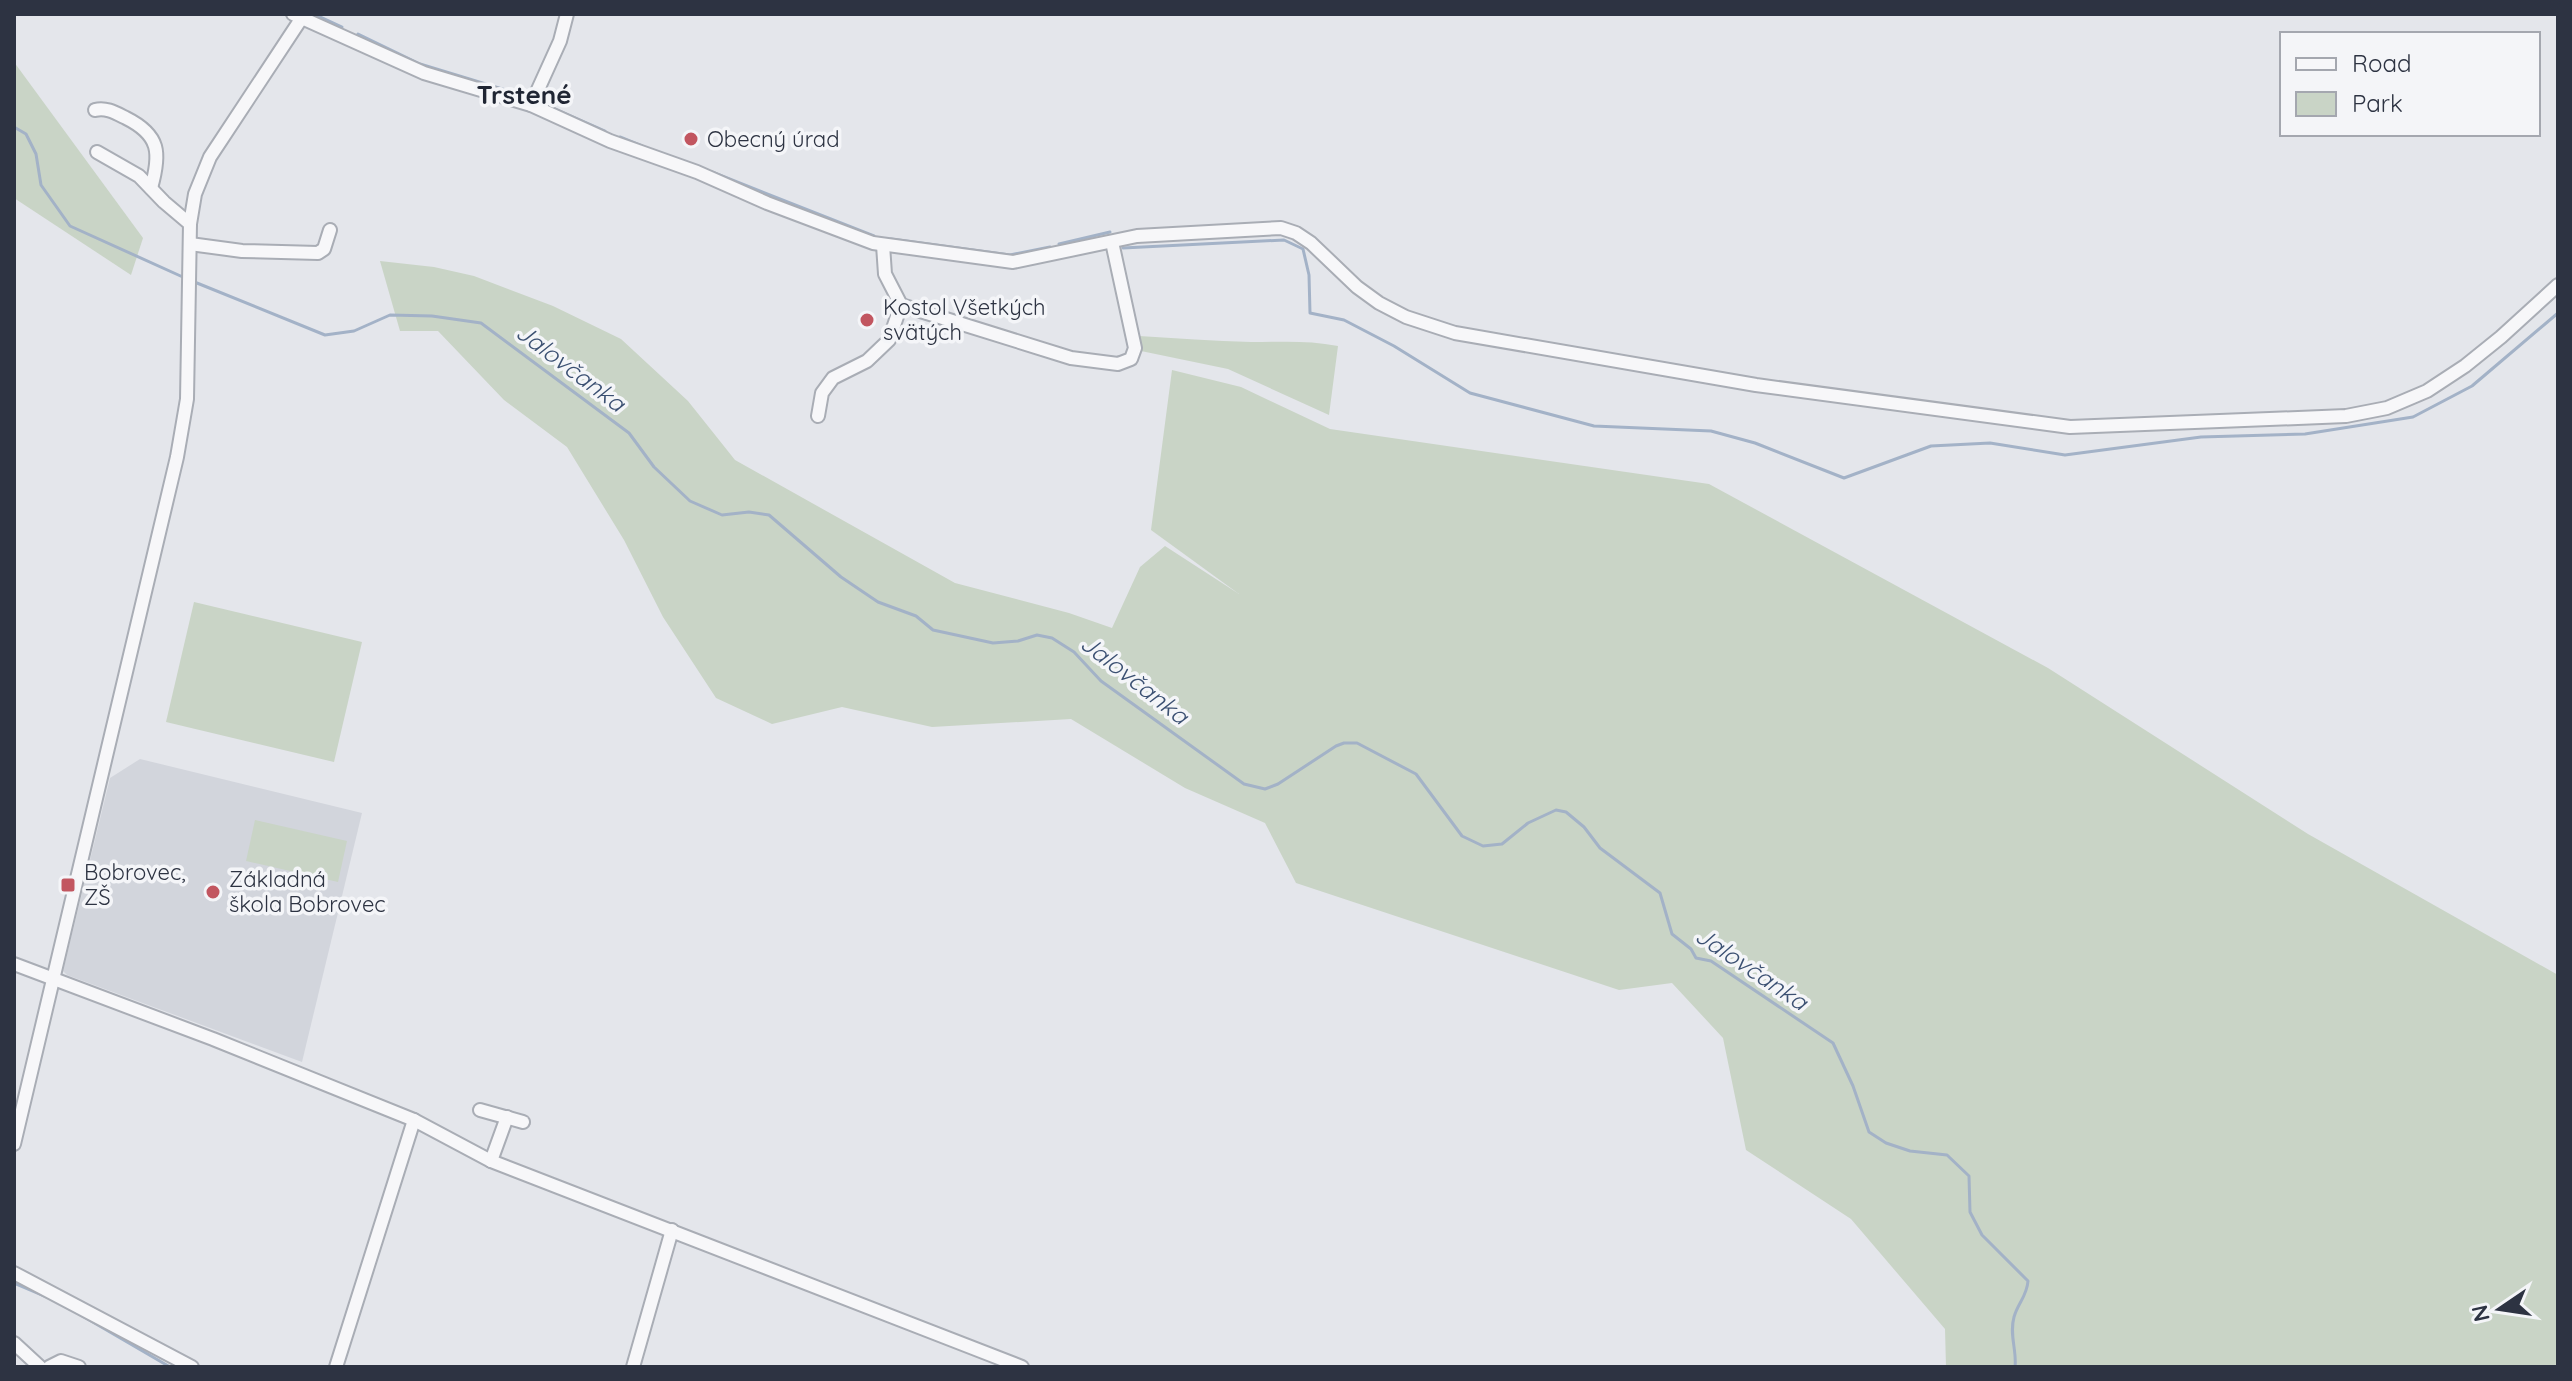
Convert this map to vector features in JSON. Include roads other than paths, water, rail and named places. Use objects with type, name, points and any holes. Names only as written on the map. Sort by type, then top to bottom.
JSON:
[{"type":"street","points":[[531,105],[560,41],[567,14]]},
{"type":"street","points":[[14,1144],[16,1124],[177,457],[187,399],[190,224],[195,194],[210,157],[297,16],[424,73],[531,105],[614,143],[697,172],[860,239],[883,245],[1013,262],[1137,236],[1286,229],[1311,243],[1357,287],[1379,303],[1406,317],[1448,331],[1555,352],[1772,387],[2070,427],[2346,416],[2387,408],[2427,391],[2465,366],[2558,285]]},
{"type":"street","points":[[95,110],[106,109],[127,118],[152,138],[157,152],[151,188]]},
{"type":"street","points":[[97,152],[139,176],[190,224]]},
{"type":"street","points":[[190,244],[242,251],[318,253],[324,249],[330,230]]},
{"type":"street","points":[[883,245],[885,274],[901,305],[1071,358],[1118,364],[1131,359],[1135,348],[1112,242]]},
{"type":"street","points":[[818,416],[822,393],[833,378],[867,361],[889,340],[901,305]]},
{"type":"street","points":[[14,964],[213,1039],[414,1120],[491,1161],[1022,1367]]},
{"type":"street","points":[[480,1110],[523,1122]]},
{"type":"street","points":[[491,1161],[507,1117]]},
{"type":"street","points":[[336,1367],[414,1120]]},
{"type":"street","points":[[633,1367],[672,1230]]},
{"type":"street","points":[[14,1273],[192,1367]]},
{"type":"street","points":[[14,1343],[40,1367]]},
{"type":"street","points":[[49,1367],[61,1361],[79,1367]]},
{"type":"waterway","points":[[314,14],[342,27]]},
{"type":"waterway","points":[[358,34],[420,64],[529,97]]},
{"type":"waterway","points":[[537,101],[605,131]]},
{"type":"waterway","name":"Jalovčanka","points":[[14,127],[26,134],[36,154],[41,185],[70,226],[185,278]]},
{"type":"waterway","points":[[620,137],[642,146]]},
{"type":"waterway","points":[[712,172],[874,236]]},
{"type":"waterway","points":[[1059,244],[1110,232]]},
{"type":"waterway","points":[[891,239],[1010,255],[1050,247]]},
{"type":"waterway","points":[[1123,248],[1284,240],[1303,249],[1309,275],[1310,313],[1344,320],[1394,346],[1470,393],[1594,426],[1711,431],[1755,443],[1844,478],[1931,446],[1990,443],[2065,455],[2201,437],[2305,434],[2413,417],[2472,386],[2558,313]]},
{"type":"waterway","name":"Jalovčanka","points":[[192,281],[325,335],[354,331],[390,315],[432,316],[481,323],[629,433],[654,467],[690,501],[722,515],[749,512],[769,515],[841,577],[878,602],[916,616],[933,630],[993,643],[1018,641],[1037,635],[1052,638],[1074,652],[1101,681],[1244,784],[1265,789],[1278,784],[1336,746],[1357,743],[1416,774],[1462,836],[1483,846],[1502,844],[1528,823],[1556,810],[1566,812],[1584,827],[1600,848],[1660,893],[1672,934],[1691,949],[1696,958],[1711,961],[1833,1043],[1853,1086],[1869,1132],[1886,1143],[1910,1151],[1947,1155],[1969,1176],[1970,1212],[1982,1235],[2028,1281],[2013,1324],[2015,1367]]},
{"type":"waterway","points":[[14,1283],[47,1297]]},
{"type":"waterway","points":[[79,1314],[170,1367]]},
{"type":"place","name":"Obecný úrad","points":[[691,139]]},
{"type":"place","name":"Kostol Všetkých svätých","points":[[867,320]]},
{"type":"place","name":"Bobrovec, ZŠ","points":[[68,885]]},
{"type":"place","name":"Základná škola Bobrovec","points":[[213,892]]},
{"type":"district","name":"Trstené","points":[[524,94]]}]
